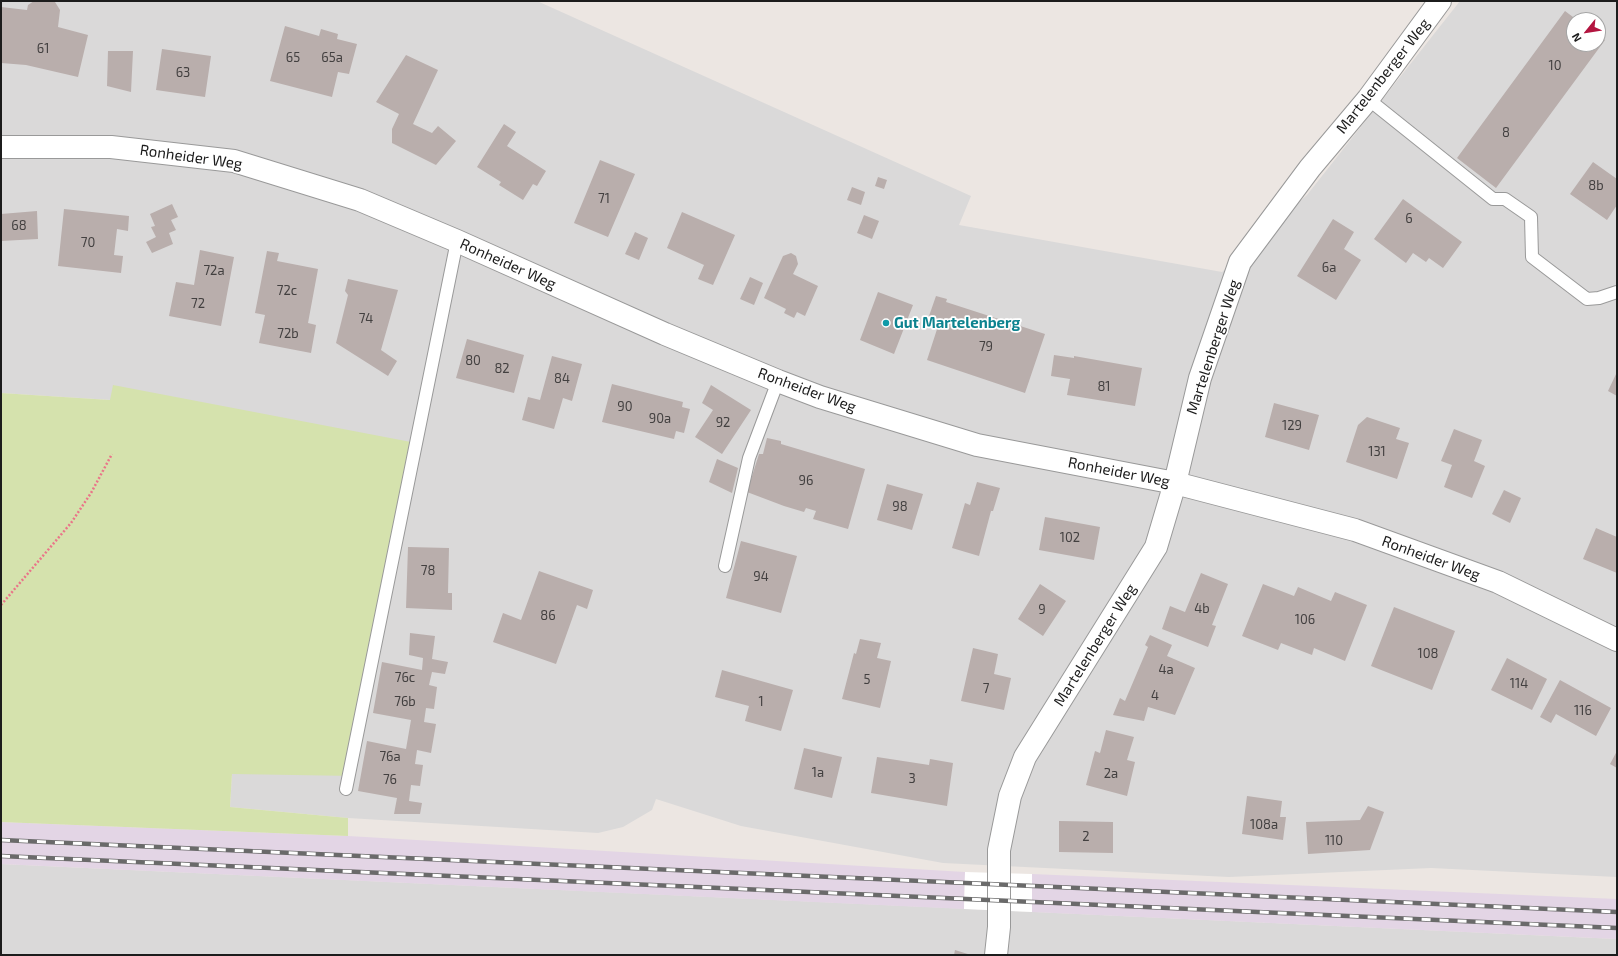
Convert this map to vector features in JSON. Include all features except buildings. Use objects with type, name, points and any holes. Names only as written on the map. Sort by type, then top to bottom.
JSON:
[{"type":"street","name":"Martelenberger Weg","points":[[996,955],[999,850],[1010,796],[1025,757],[1156,547],[1175,483],[1200,378],[1240,262],[1310,168],[1368,99],[1440,1]]},
{"type":"street","name":"Ronheider Weg","points":[[1,147],[111,147],[234,161],[360,200],[457,241],[606,308],[778,381],[820,397],[977,445],[1175,483],[1355,530],[1498,582],[1617,640]]},
{"type":"lane","points":[[1368,99],[1493,198],[1505,199],[1531,217],[1532,256],[1588,299],[1599,298],[1617,292]]},
{"type":"lane","points":[[346,789],[457,241]]},
{"type":"lane","points":[[725,566],[748,458],[778,381]]},
{"type":"path","points":[[1,605],[71,523],[91,493],[112,454]]},
{"type":"shaded area","points":[[1,1],[537,1],[971,196],[959,225],[1222,272],[1307,195],[1460,1],[1617,1],[1617,877],[1431,868],[1229,877],[943,863],[741,826],[656,799],[652,810],[623,827],[598,833],[348,818],[230,807],[232,774],[114,385],[111,400],[1,393]]},
{"type":"shaded area","points":[[1,822],[348,836],[965,872],[964,909],[1,864]]},
{"type":"shaded area","points":[[1,864],[1617,939],[1617,955],[1,955]]},
{"type":"shaded area","points":[[1032,874],[1617,899],[1617,939],[1032,912]]},
{"type":"green space","points":[[113,385],[411,442],[355,776],[232,774],[230,807],[348,818],[348,836],[1,822],[1,393],[110,400]]},
{"type":"pier","points":[[965,872],[1032,874],[1032,912],[964,909]]},
{"type":"railway","points":[[1,840],[1617,912]]},
{"type":"railway","points":[[1,856],[1617,928]]},
{"type":"place","name":"Gut Martelenberg","points":[[886,323]]}]
